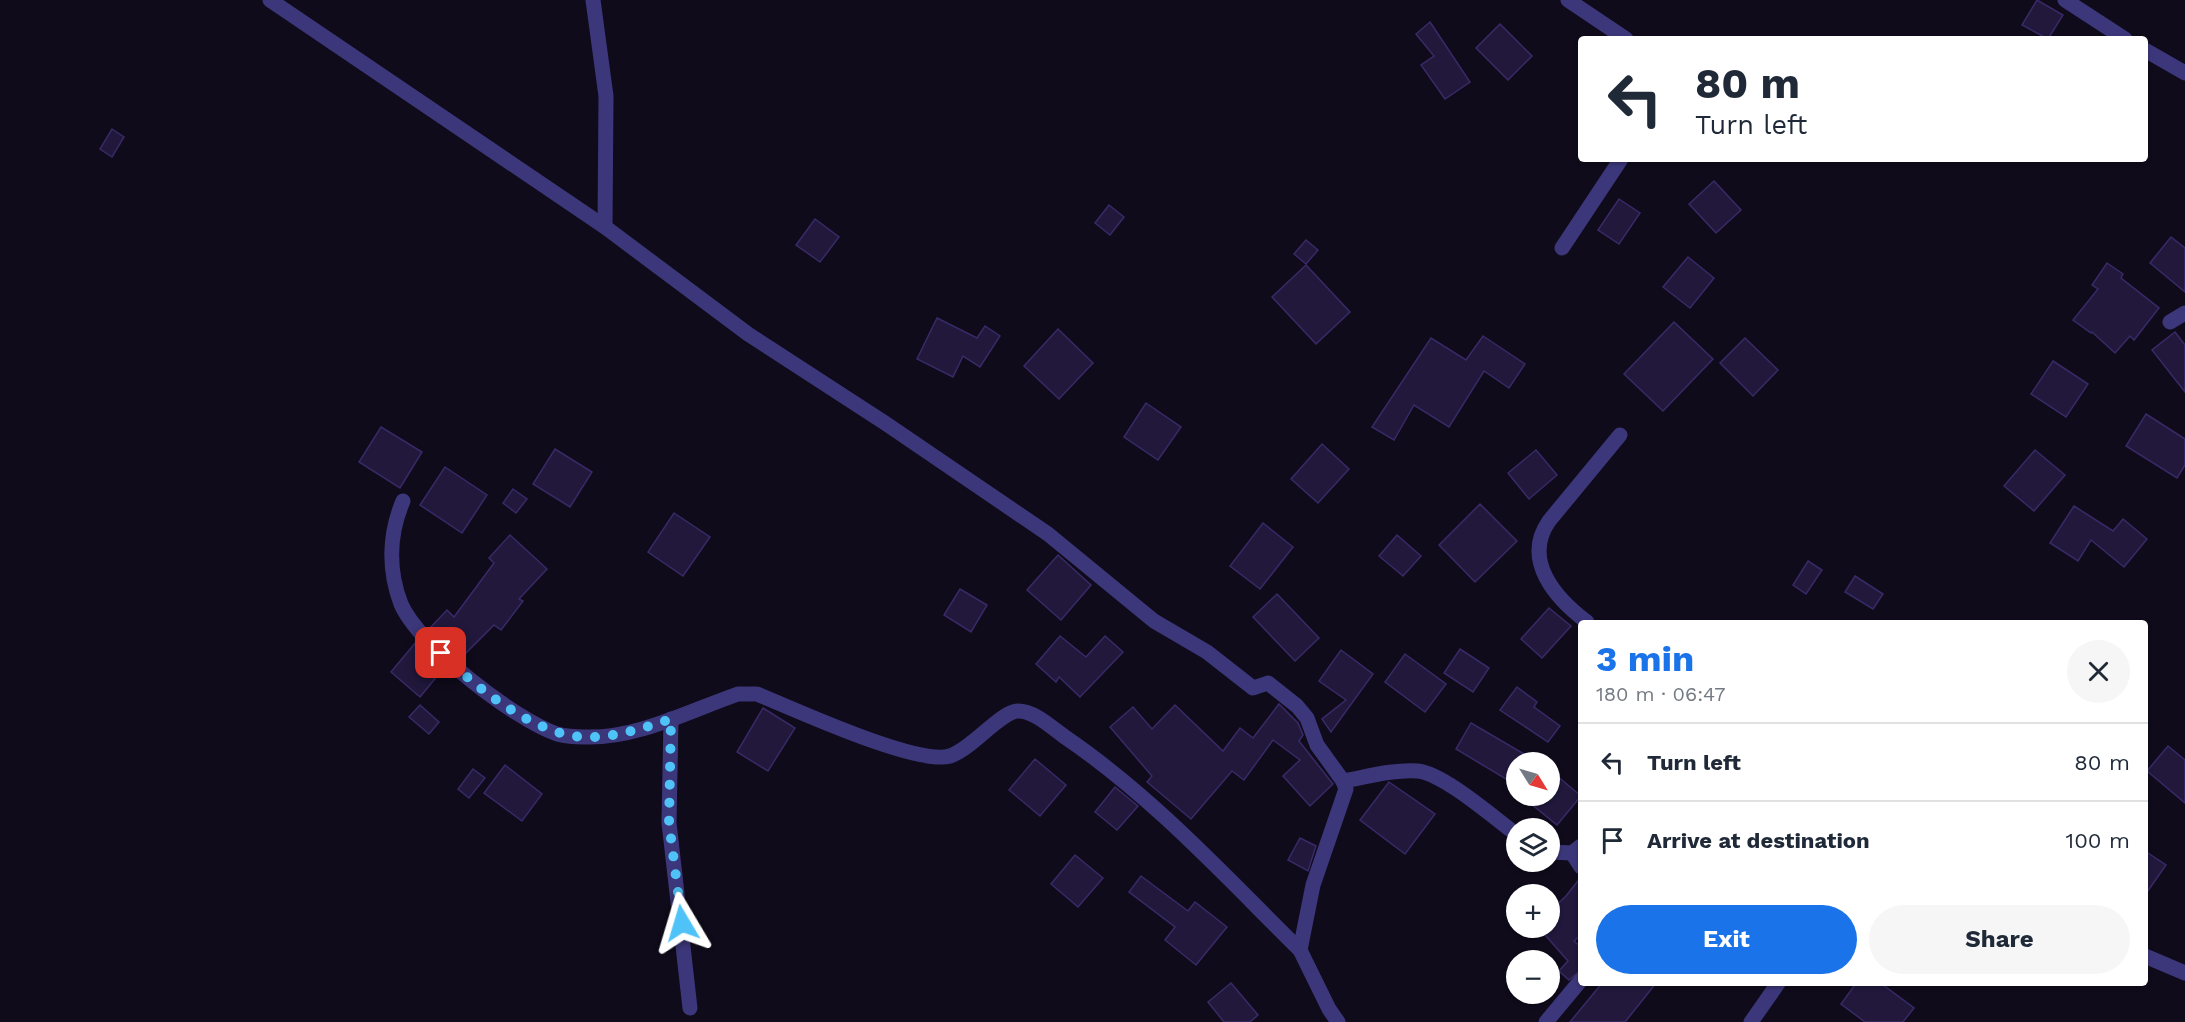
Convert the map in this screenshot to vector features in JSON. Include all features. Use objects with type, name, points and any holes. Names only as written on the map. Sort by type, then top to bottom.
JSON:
[{"type":"street","points":[[270,0],[605,227],[748,334],[885,423],[1047,534],[1174,635],[1206,652],[1252,688],[1268,683],[1298,706],[1307,718],[1317,745],[1343,781],[1346,789],[1313,885],[1300,950]]},
{"type":"street","points":[[593,0],[606,96],[605,227]]},
{"type":"street","points":[[1568,0],[1622,36]]},
{"type":"street","points":[[2065,0],[2120,36]]},
{"type":"street","points":[[2148,52],[2185,73]]},
{"type":"street","points":[[1562,248],[1619,162]]},
{"type":"street","points":[[2170,322],[2185,313]]},
{"type":"street","points":[[1585,620],[1558,597],[1549,582],[1537,547],[1541,533],[1549,521],[1620,435]]},
{"type":"street","points":[[403,501],[394,522],[390,550],[400,602],[417,629],[453,665],[517,713],[558,734],[586,737],[619,734],[671,719],[738,694],[757,694],[888,747],[927,756],[949,756],[975,743],[1000,719],[1016,711],[1032,714],[1103,763],[1144,796],[1300,950],[1329,1009],[1338,1022]]},
{"type":"street","points":[[671,719],[669,823],[690,1008]]},
{"type":"street","points":[[1343,781],[1410,771],[1428,774],[1446,783],[1506,827]]},
{"type":"street","points":[[1560,851],[1576,850]]},
{"type":"street","points":[[2148,957],[2185,973]]},
{"type":"street","points":[[1546,1022],[1578,984]]},
{"type":"street","points":[[1750,1022],[1776,986]]},
{"type":"building","points":[[2037,0],[2063,15],[2050,36],[2042,36],[2022,25]]},
{"type":"building","points":[[1430,22],[1470,82],[1445,99],[1421,65],[1434,56],[1416,34]]},
{"type":"building","points":[[1500,24],[1532,56],[1508,80],[1476,48]]},
{"type":"building","points":[[112,129],[124,137],[112,157],[100,149]]},
{"type":"building","points":[[1714,181],[1741,210],[1716,233],[1689,204]]},
{"type":"building","points":[[1619,199],[1640,213],[1619,244],[1598,230]]},
{"type":"building","points":[[1109,205],[1124,217],[1110,235],[1095,223]]},
{"type":"building","points":[[815,219],[839,237],[820,262],[796,245]]},
{"type":"building","points":[[2171,237],[2185,248],[2185,292],[2150,263]]},
{"type":"building","points":[[1306,240],[1318,250],[1306,264],[1294,254]]},
{"type":"building","points":[[1688,257],[1714,278],[1690,308],[1663,287]]},
{"type":"building","points":[[2107,263],[2123,274],[2121,278],[2159,308],[2134,340],[2130,336],[2115,353],[2092,332],[2073,320],[2098,289],[2092,285]]},
{"type":"building","points":[[1306,265],[1350,312],[1316,344],[1272,297]]},
{"type":"building","points":[[937,318],[977,338],[985,326],[1000,336],[980,367],[963,356],[953,377],[917,359]]},
{"type":"building","points":[[1674,322],[1713,359],[1663,411],[1624,374]]},
{"type":"building","points":[[1058,329],[1093,363],[1059,399],[1024,366]]},
{"type":"building","points":[[2175,332],[2185,345],[2185,392],[2152,350]]},
{"type":"building","points":[[1483,336],[1525,364],[1509,388],[1484,371],[1449,427],[1414,405],[1394,440],[1372,427],[1431,338],[1466,360]]},
{"type":"building","points":[[1745,338],[1778,370],[1753,396],[1720,363]]},
{"type":"building","points":[[2053,361],[2088,384],[2066,417],[2031,394]]},
{"type":"building","points":[[1146,403],[1181,427],[1158,460],[1124,437]]},
{"type":"building","points":[[2146,414],[2185,439],[2185,465],[2177,478],[2126,446]]},
{"type":"building","points":[[381,427],[422,452],[400,488],[359,462]]},
{"type":"building","points":[[1322,444],[1349,469],[1318,503],[1291,479]]},
{"type":"building","points":[[555,449],[592,472],[570,507],[533,484]]},
{"type":"building","points":[[1536,450],[1557,475],[1529,499],[1508,473]]},
{"type":"building","points":[[2035,450],[2065,475],[2034,511],[2004,486]]},
{"type":"building","points":[[445,467],[487,495],[462,533],[420,505]]},
{"type":"building","points":[[513,489],[527,499],[516,513],[503,503]]},
{"type":"building","points":[[1480,504],[1517,541],[1475,582],[1439,545]]},
{"type":"building","points":[[2074,506],[2113,531],[2123,519],[2147,539],[2124,567],[2091,540],[2078,561],[2050,543]]},
{"type":"building","points":[[674,513],[710,537],[683,576],[648,552]]},
{"type":"building","points":[[1263,523],[1293,547],[1260,589],[1230,566]]},
{"type":"building","points":[[510,535],[547,569],[519,599],[523,601],[501,630],[494,625],[465,654],[460,649],[455,654],[430,628],[447,610],[454,617],[494,563],[489,558]]},
{"type":"building","points":[[1397,535],[1421,556],[1403,576],[1379,556]]},
{"type":"building","points":[[1058,555],[1091,585],[1061,620],[1027,590]]},
{"type":"building","points":[[1808,561],[1822,570],[1806,594],[1793,585]]},
{"type":"building","points":[[1855,576],[1883,594],[1873,609],[1845,592]]},
{"type":"building","points":[[960,589],[987,605],[971,632],[944,615]]},
{"type":"building","points":[[1277,594],[1319,638],[1295,661],[1253,617]]},
{"type":"building","points":[[1549,608],[1571,626],[1542,658],[1521,639]]},
{"type":"building","points":[[1060,636],[1086,657],[1105,636],[1123,652],[1080,697],[1059,677],[1056,682],[1036,664]]},
{"type":"building","points":[[416,642],[443,669],[420,697],[391,672]]},
{"type":"building","points":[[1460,649],[1489,668],[1473,692],[1444,673]]},
{"type":"building","points":[[1341,650],[1373,674],[1331,732],[1322,719],[1346,700],[1319,681]]},
{"type":"building","points":[[1405,654],[1446,684],[1425,712],[1385,682]]},
{"type":"building","points":[[1517,687],[1537,702],[1534,707],[1560,726],[1548,742],[1500,710]]},
{"type":"building","points":[[1279,704],[1298,723],[1303,735],[1299,741],[1333,784],[1310,806],[1283,776],[1300,760],[1273,740],[1244,780],[1232,771],[1191,819],[1147,782],[1152,776],[1110,727],[1133,707],[1152,729],[1175,705],[1223,751],[1240,728],[1253,738]]},
{"type":"building","points":[[420,705],[439,722],[429,734],[409,717]]},
{"type":"building","points":[[763,708],[795,728],[768,771],[737,752]]},
{"type":"building","points":[[1471,723],[1521,752],[1506,752],[1506,779],[1456,749]]},
{"type":"building","points":[[2168,746],[2185,760],[2185,803],[2148,772]]},
{"type":"building","points":[[1035,759],[1066,785],[1040,816],[1009,790]]},
{"type":"building","points":[[505,765],[542,794],[522,821],[484,793]]},
{"type":"building","points":[[473,769],[485,778],[469,798],[458,789]]},
{"type":"building","points":[[1560,778],[1578,793],[1578,800],[1560,821],[1560,818],[1548,818],[1534,806],[1560,806]]},
{"type":"building","points":[[1389,782],[1435,814],[1405,854],[1360,820]]},
{"type":"building","points":[[1115,787],[1138,806],[1117,830],[1095,812]]},
{"type":"building","points":[[1300,838],[1316,846],[1308,871],[1288,860]]},
{"type":"building","points":[[2148,853],[2166,865],[2148,891]]},
{"type":"building","points":[[1075,855],[1103,878],[1078,907],[1051,884]]},
{"type":"building","points":[[1141,876],[1188,911],[1195,902],[1227,927],[1196,965],[1165,940],[1175,927],[1129,892]]},
{"type":"building","points":[[1578,881],[1578,938],[1574,941],[1578,944],[1578,972],[1569,980],[1560,972],[1568,961],[1548,938],[1560,938],[1560,902]]},
{"type":"building","points":[[1231,983],[1258,1015],[1250,1022],[1224,1022],[1208,1002]]},
{"type":"building","points":[[1600,986],[1654,986],[1625,1022],[1570,1022]]},
{"type":"building","points":[[1854,986],[1884,986],[1914,1008],[1903,1022],[1865,1022],[1841,1004]]},
{"type":"route","points":[[441,653],[453,665],[517,713],[558,734],[586,737],[619,734],[671,719],[669,823],[682,923]]}]
